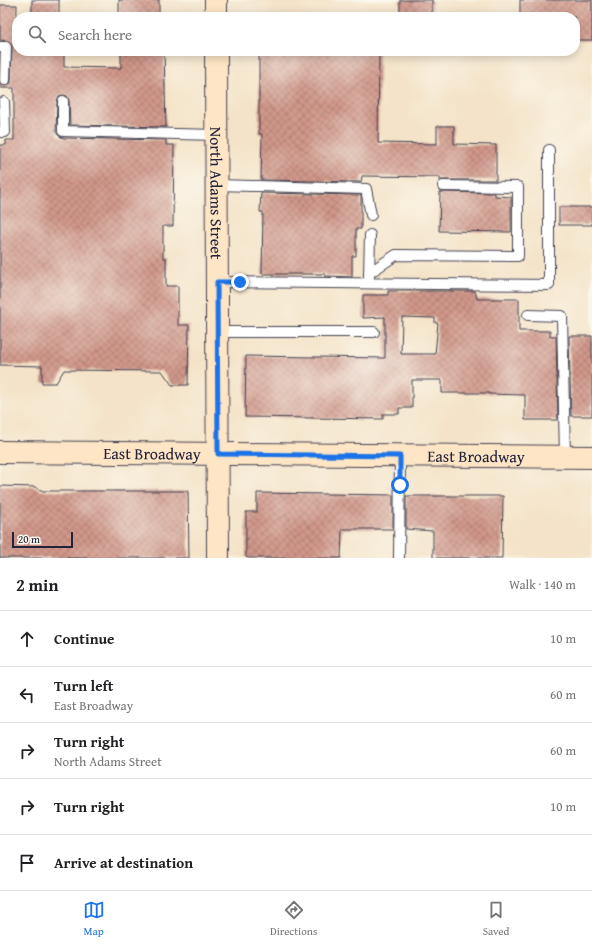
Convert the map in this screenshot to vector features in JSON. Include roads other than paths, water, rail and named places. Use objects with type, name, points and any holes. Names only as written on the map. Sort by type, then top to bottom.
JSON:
[{"type":"main road","points":[[216,0],[216,12]]},
{"type":"main road","name":"North Adams Street","points":[[216,56],[218,558]]},
{"type":"main road","name":"East Broadway","points":[[0,452],[592,458]]},
{"type":"lane","points":[[0,47],[6,47],[5,80]]},
{"type":"lane","points":[[63,101],[63,131],[216,134]]},
{"type":"lane","points":[[0,132],[4,132],[4,102]]},
{"type":"lane","points":[[217,282],[369,278],[549,285],[549,150]]},
{"type":"lane","points":[[217,184],[366,189],[371,215]]},
{"type":"lane","points":[[369,278],[396,255],[518,256],[518,187],[443,186]]},
{"type":"lane","points":[[369,278],[370,235]]},
{"type":"lane","points":[[528,315],[562,316],[565,457]]},
{"type":"lane","points":[[217,332],[374,332]]},
{"type":"lane","points":[[399,558],[400,456]]}]
